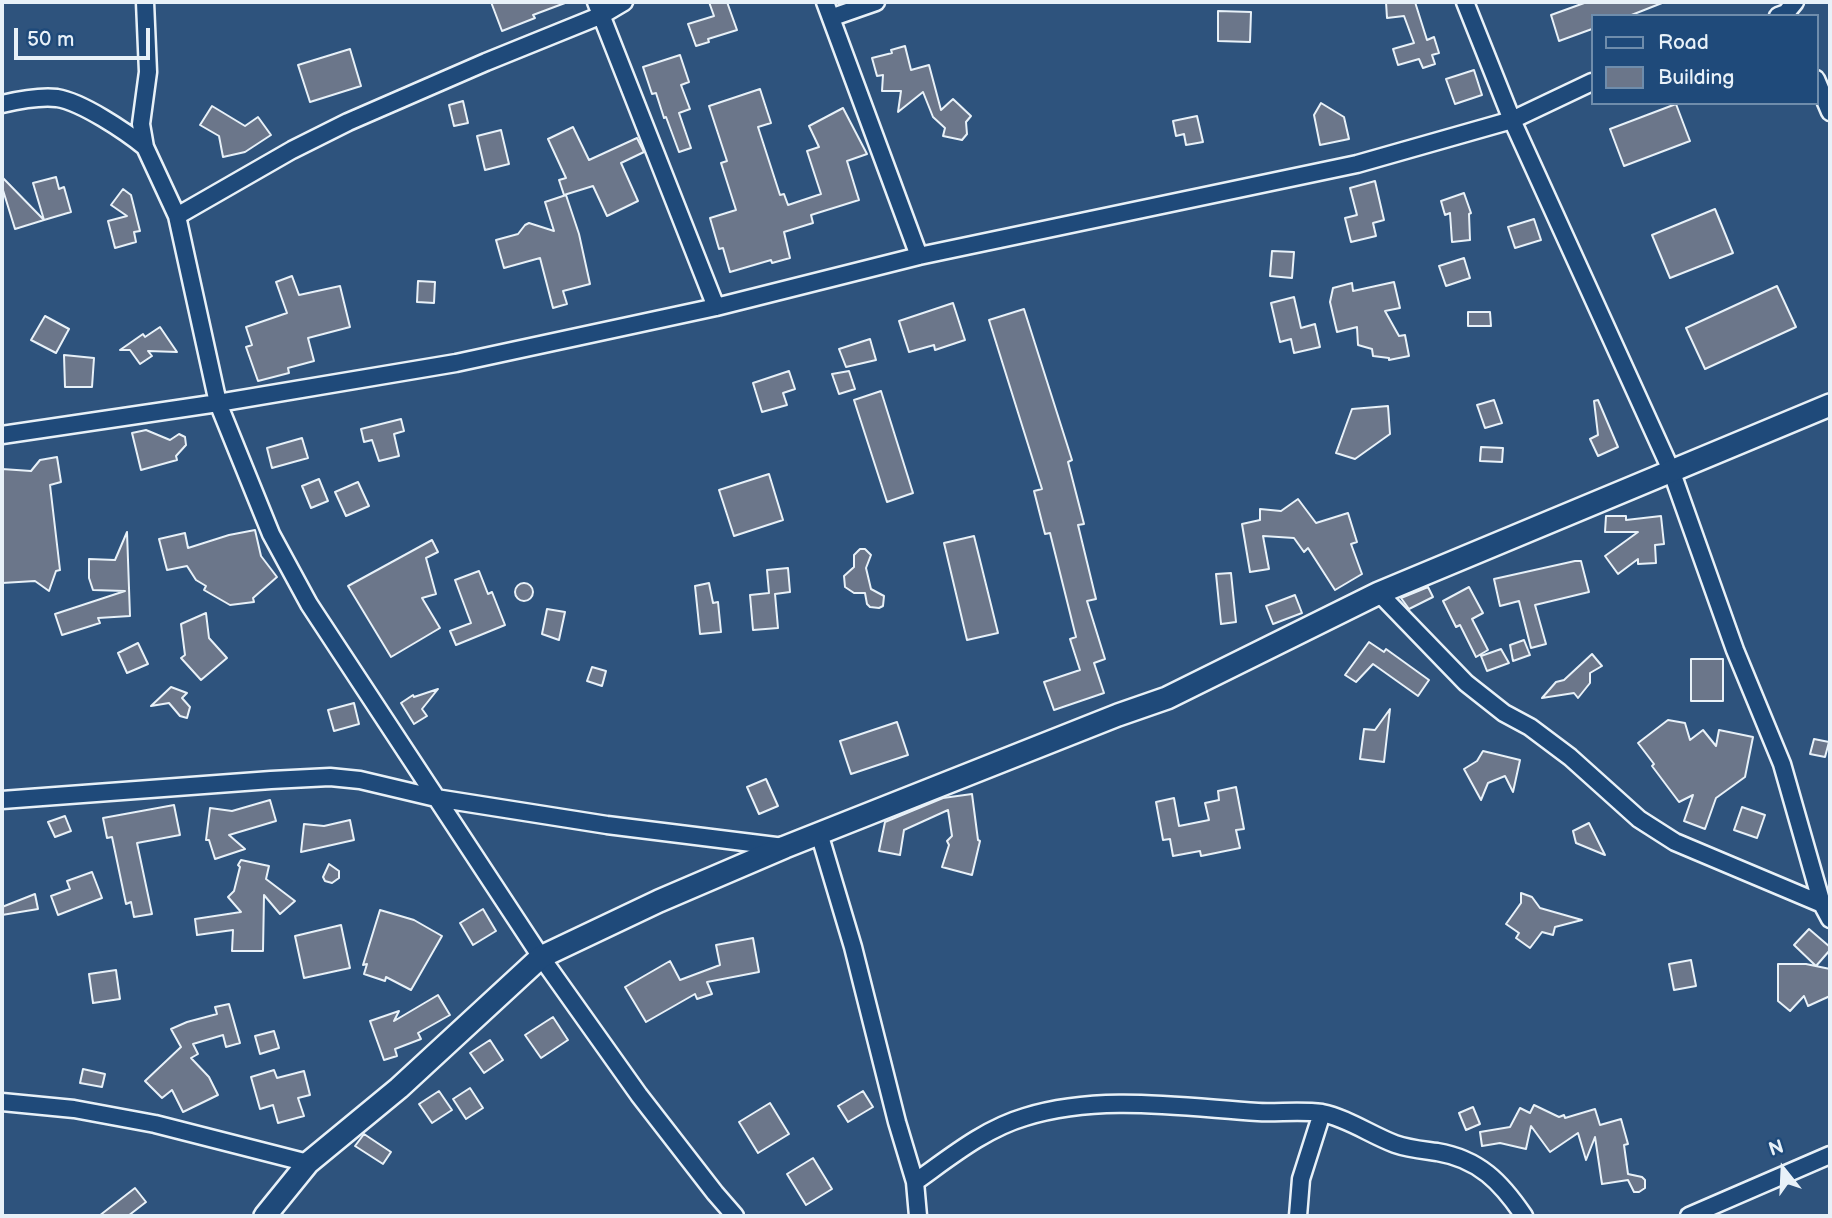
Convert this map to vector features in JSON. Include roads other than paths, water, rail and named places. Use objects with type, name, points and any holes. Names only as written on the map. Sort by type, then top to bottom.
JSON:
[{"type":"main road","points":[[265,1216],[308,1163],[399,1088],[541,957],[659,901],[785,847],[1167,698],[1379,593],[1830,405]]},
{"type":"street","points":[[145,2],[148,72],[141,124],[145,147],[177,216],[218,403],[271,534],[309,604],[541,957],[639,1095],[735,1216]]},
{"type":"street","points":[[177,216],[292,150],[348,122],[486,62],[599,8],[624,2]]},
{"type":"street","points":[[876,2],[829,9],[919,257]]},
{"type":"street","points":[[1465,2],[1512,120],[1671,470],[1735,650],[1782,764],[1830,919]]},
{"type":"street","points":[[599,8],[716,307]]},
{"type":"street","points":[[2,435],[218,403],[456,363],[716,307],[919,257],[1357,164],[1512,120],[1590,83]]},
{"type":"street","points":[[1818,84],[1830,113]]},
{"type":"street","points":[[2,104],[58,98],[123,130],[145,147]]},
{"type":"street","points":[[1379,593],[1466,683],[1504,713],[1530,727],[1570,757],[1639,819],[1675,842],[1826,908]]},
{"type":"street","points":[[2,800],[330,778],[360,780],[436,798],[607,825],[785,847]]},
{"type":"street","points":[[819,834],[853,947],[915,1182],[918,1216]]},
{"type":"street","points":[[2,1102],[74,1109],[155,1124],[308,1163]]},
{"type":"street","points":[[915,1182],[997,1129],[1024,1118],[1074,1106],[1120,1103],[1268,1113],[1322,1113],[1395,1144],[1458,1157],[1484,1170],[1502,1185],[1524,1216]]},
{"type":"street","points":[[1298,1216],[1301,1179],[1322,1113]]},
{"type":"street","points":[[1689,1216],[1830,1154]]}]
